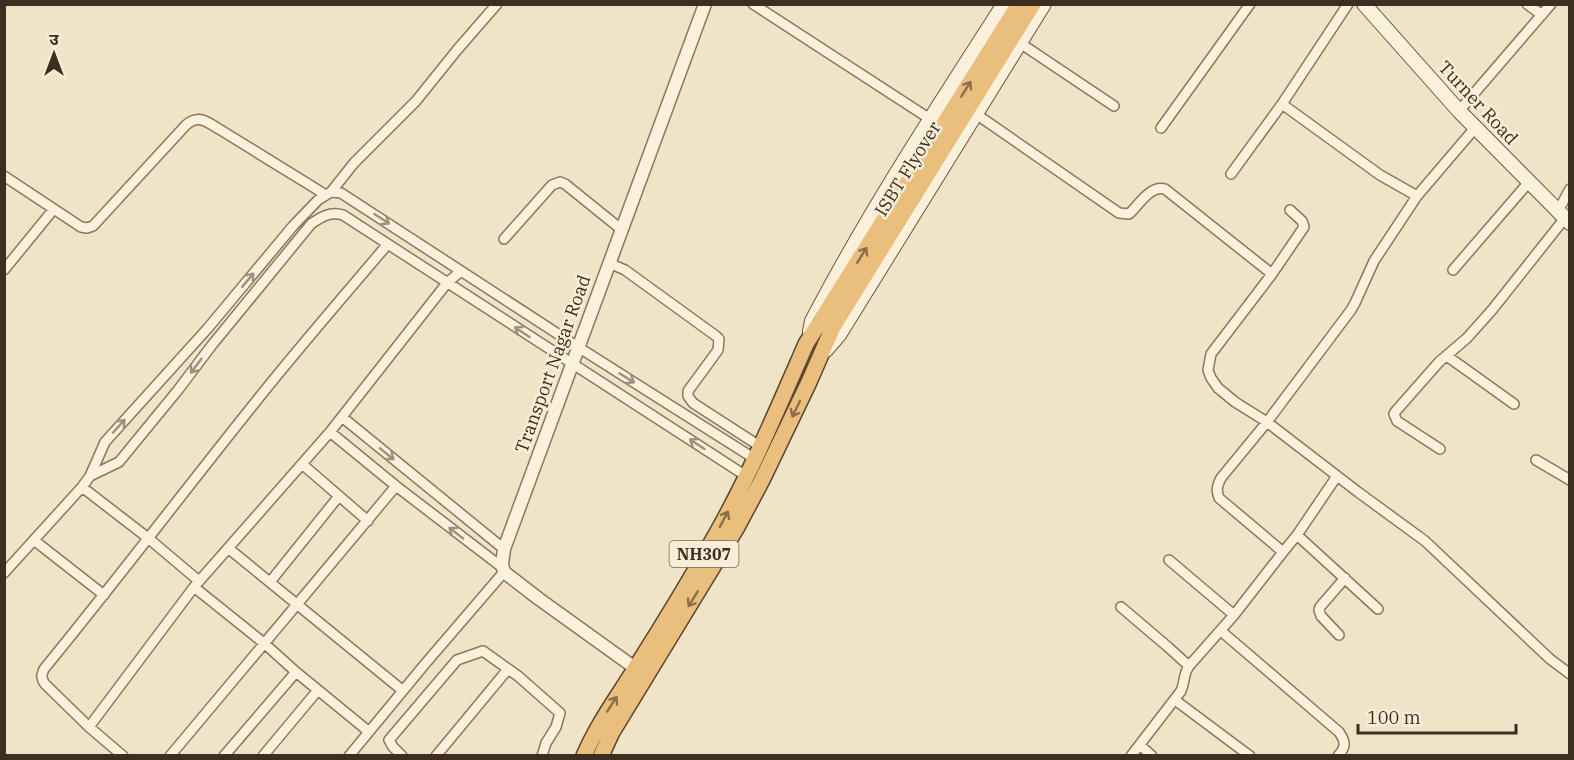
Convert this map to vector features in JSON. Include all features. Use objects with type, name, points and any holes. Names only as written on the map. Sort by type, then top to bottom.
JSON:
[{"type":"highway","name":"ISBT Flyover","points":[[821,356],[826,325],[1019,4]]},
{"type":"highway","name":"ISBT Flyover","points":[[806,344],[826,325],[1033,4]]},
{"type":"highway","name":"NH307","points":[[601,756],[641,672],[758,453],[806,344]]},
{"type":"highway","name":"NH307","points":[[584,756],[599,725],[641,672],[732,535],[762,480],[821,356]]},
{"type":"main road","points":[[806,344],[812,321],[843,263],[930,119],[1004,4]]},
{"type":"main road","points":[[821,356],[839,335],[1044,4]]},
{"type":"main road","name":"Turner Road","points":[[1364,4],[1459,111],[1564,217]]},
{"type":"street","points":[[4,573],[82,487],[90,476],[105,442],[200,336],[293,226],[318,200],[329,193],[354,163],[416,101],[497,4]]},
{"type":"street","name":"Transport Nagar Road","points":[[503,570],[504,549],[705,4]]},
{"type":"street","points":[[753,4],[930,119]]},
{"type":"street","points":[[1161,128],[1250,4]]},
{"type":"street","points":[[1232,174],[1282,104],[1348,4]]},
{"type":"street","points":[[1527,4],[1542,15]]},
{"type":"street","points":[[1459,111],[1551,4]]},
{"type":"street","points":[[1020,44],[1114,106]]},
{"type":"street","points":[[1282,104],[1380,175],[1418,196]]},
{"type":"street","points":[[976,114],[1119,213],[1129,214],[1150,192],[1160,188],[1165,189],[1272,274]]},
{"type":"street","points":[[6,179],[81,227],[87,228],[93,226],[191,120],[203,120],[329,193],[341,193],[677,409],[758,453]]},
{"type":"street","points":[[1283,552],[1219,498],[1216,492],[1217,485],[1355,303],[1374,261],[1418,196],[1475,128]]},
{"type":"street","points":[[504,239],[552,185],[560,182],[622,230]]},
{"type":"street","points":[[1453,270],[1529,183]]},
{"type":"street","points":[[1440,449],[1397,421],[1395,411],[1439,362],[1467,338],[1492,310],[1564,217],[1569,189]]},
{"type":"street","points":[[329,193],[331,214]]},
{"type":"street","points":[[4,270],[53,210]]},
{"type":"street","points":[[1290,210],[1302,221],[1304,227],[1272,274],[1211,354],[1208,370],[1211,378],[1235,402],[1267,422],[1425,541],[1550,659],[1569,674]]},
{"type":"street","points":[[90,476],[119,462],[311,224],[331,214],[343,215],[746,476]]},
{"type":"street","points":[[123,756],[88,727],[45,684],[42,679],[44,669],[271,383],[387,245]]},
{"type":"street","points":[[609,262],[625,270],[718,339],[718,350],[677,409]]},
{"type":"street","points":[[88,727],[196,584],[330,432],[447,283],[461,271]]},
{"type":"street","points":[[200,336],[212,345]]},
{"type":"street","points":[[1447,356],[1514,404]]},
{"type":"street","points":[[688,396],[693,403],[758,453]]},
{"type":"street","points":[[342,417],[504,549]]},
{"type":"street","points":[[330,432],[539,599],[641,672]]},
{"type":"street","points":[[1536,460],[1569,480]]},
{"type":"street","points":[[302,464],[368,521]]},
{"type":"street","points":[[1131,756],[1175,700],[1183,687],[1185,673],[1189,666],[1221,631],[1297,535],[1337,476]]},
{"type":"street","points":[[170,756],[396,486]]},
{"type":"street","points":[[82,487],[148,538],[196,584],[296,672],[368,731]]},
{"type":"street","points":[[270,582],[339,496]]},
{"type":"street","points":[[1297,535],[1378,609]]},
{"type":"street","points":[[35,541],[105,595]]},
{"type":"street","points":[[228,548],[402,690]]},
{"type":"street","points":[[1169,560],[1234,615]]},
{"type":"street","points":[[349,756],[503,570]]},
{"type":"street","points":[[1339,635],[1321,616],[1319,610],[1345,578]]},
{"type":"street","points":[[1121,608],[1189,666]]},
{"type":"street","points":[[1221,631],[1339,732],[1345,744],[1338,756]]},
{"type":"street","points":[[402,756],[389,740],[457,660],[483,651],[560,713],[542,756]]},
{"type":"street","points":[[436,756],[508,669]]},
{"type":"street","points":[[224,756],[296,672]]},
{"type":"street","points":[[263,756],[318,690]]},
{"type":"street","points":[[1175,700],[1250,756]]},
{"type":"street","points":[[1140,745],[1152,756]]}]
